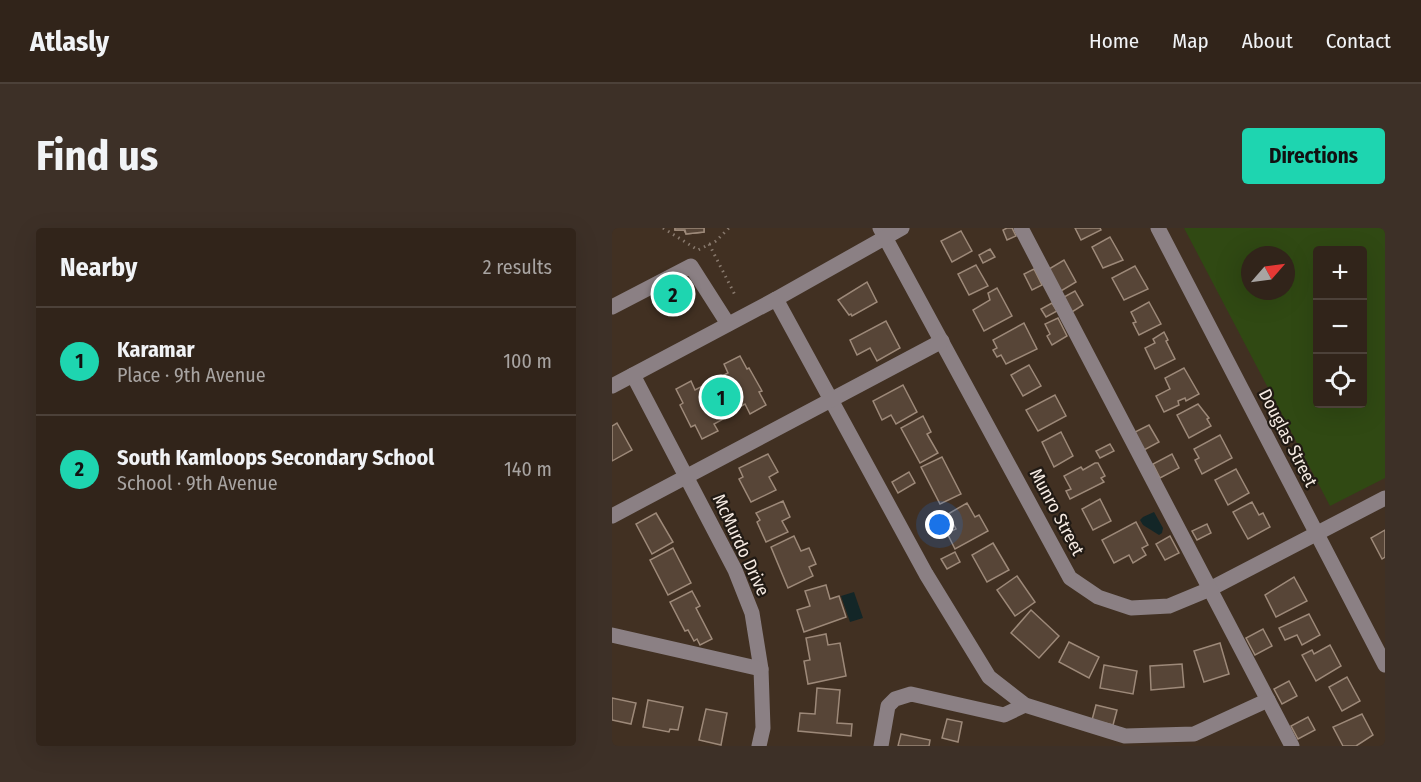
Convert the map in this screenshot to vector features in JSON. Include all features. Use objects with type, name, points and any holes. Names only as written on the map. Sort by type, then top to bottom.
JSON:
[{"type":"street","points":[[612,386],[776,299],[882,233],[902,228]]},
{"type":"street","points":[[1021,228],[1292,746]]},
{"type":"street","name":"Douglas Street","points":[[1158,228],[1385,665]]},
{"type":"street","name":"Munro Street","points":[[882,233],[1070,578],[1098,597],[1131,608],[1169,606],[1210,589],[1385,498]]},
{"type":"street","points":[[612,307],[691,266],[728,324]]},
{"type":"street","points":[[776,299],[926,574],[989,677],[1025,705],[1125,736],[1194,734],[1268,700]]},
{"type":"street","points":[[612,516],[942,341]]},
{"type":"street","name":"McMurdo Drive","points":[[633,375],[735,570],[752,613],[761,669],[763,728],[759,746]]},
{"type":"street","points":[[612,635],[761,669]]},
{"type":"street","points":[[881,746],[888,706],[895,699],[911,694],[1004,715],[1025,705]]},
{"type":"path","points":[[663,228],[698,250],[716,241],[729,228]]},
{"type":"path","points":[[709,244],[735,295]]},
{"type":"green space","points":[[1184,228],[1385,228],[1385,478],[1330,506]]},
{"type":"water","points":[[1154,512],[1163,528],[1159,535],[1143,525],[1140,520]]},
{"type":"water","points":[[854,592],[863,618],[850,622],[841,596]]},
{"type":"building","points":[[675,228],[704,228],[704,232],[686,234],[684,230],[675,230]]},
{"type":"building","points":[[675,228],[704,228],[704,232],[686,234],[685,230],[675,230]]},
{"type":"building","points":[[1012,228],[1016,236],[1007,240],[1003,230]]},
{"type":"building","points":[[1075,228],[1100,228],[1101,230],[1081,240]]},
{"type":"building","points":[[961,231],[972,251],[952,262],[941,241]]},
{"type":"building","points":[[1110,237],[1123,260],[1103,268],[1092,247]]},
{"type":"building","points":[[990,249],[995,257],[983,263],[979,255]]},
{"type":"building","points":[[1064,260],[1076,282],[1061,291],[1049,269]]},
{"type":"building","points":[[976,265],[988,286],[969,295],[958,274]]},
{"type":"building","points":[[1135,266],[1148,289],[1124,300],[1112,278]]},
{"type":"building","points":[[1034,269],[1042,285],[1032,290],[1024,274]]},
{"type":"building","points":[[867,282],[877,302],[852,316],[849,315],[838,300]]},
{"type":"building","points":[[997,288],[1012,316],[984,331],[973,310],[990,300],[988,293]]},
{"type":"building","points":[[1075,291],[1083,305],[1072,312],[1064,297]]},
{"type":"building","points":[[1149,302],[1161,324],[1139,335],[1131,312]]},
{"type":"building","points":[[1052,303],[1057,311],[1046,317],[1041,309]]},
{"type":"building","points":[[1058,318],[1067,336],[1052,345],[1047,336],[1050,334],[1045,324]]},
{"type":"building","points":[[886,321],[900,348],[877,361],[870,348],[857,355],[850,340]]},
{"type":"building","points":[[1024,323],[1037,349],[1006,364],[1001,355],[997,357],[993,350],[997,348],[993,340]]},
{"type":"building","points":[[1164,332],[1175,359],[1155,369],[1145,348],[1155,343],[1153,339]]},
{"type":"building","points":[[740,356],[762,391],[759,392],[766,405],[750,414],[745,404],[726,414],[727,417],[714,424],[718,431],[702,439],[695,425],[691,427],[680,405],[683,403],[676,389],[691,381],[695,390],[728,373],[724,364]]},
{"type":"building","points":[[1029,365],[1041,386],[1023,396],[1011,375]]},
{"type":"building","points":[[1184,368],[1199,394],[1186,401],[1185,398],[1178,401],[1179,405],[1164,412],[1156,396],[1170,389],[1165,378]]},
{"type":"building","points":[[903,385],[917,412],[896,424],[891,415],[882,420],[873,401]]},
{"type":"building","points":[[1055,395],[1066,416],[1038,431],[1026,410]]},
{"type":"building","points":[[1198,404],[1209,418],[1207,419],[1211,426],[1189,438],[1177,415]]},
{"type":"building","points":[[923,416],[931,432],[927,434],[938,453],[920,463],[901,428]]},
{"type":"building","points":[[617,423],[632,450],[612,461],[612,426]]},
{"type":"building","points":[[1149,425],[1159,442],[1144,450],[1135,432]]},
{"type":"building","points":[[1061,432],[1073,456],[1054,467],[1042,442]]},
{"type":"building","points":[[1220,435],[1232,458],[1202,474],[1195,460],[1199,458],[1194,449]]},
{"type":"building","points":[[1110,444],[1114,451],[1100,458],[1096,451]]},
{"type":"building","points":[[768,454],[778,472],[769,477],[776,490],[751,502],[739,479],[743,477],[739,468]]},
{"type":"building","points":[[1172,454],[1179,468],[1160,478],[1153,464]]},
{"type":"building","points":[[942,457],[961,494],[940,504],[921,467]]},
{"type":"building","points":[[1098,463],[1105,476],[1101,478],[1104,482],[1070,499],[1066,491],[1071,489],[1064,476],[1081,467],[1083,470]]},
{"type":"building","points":[[1236,469],[1249,493],[1228,505],[1215,480]]},
{"type":"building","points":[[909,472],[915,483],[898,493],[892,482]]},
{"type":"building","points":[[1100,499],[1111,521],[1093,530],[1082,509]]},
{"type":"building","points":[[783,501],[790,517],[782,521],[788,532],[766,542],[757,522],[760,520],[756,513]]},
{"type":"building","points":[[1252,502],[1259,515],[1263,513],[1270,527],[1248,539],[1233,512]]},
{"type":"building","points":[[967,503],[975,517],[979,515],[988,531],[955,549],[947,533],[956,529],[948,514]]},
{"type":"building","points":[[656,513],[673,542],[652,554],[636,524]]},
{"type":"building","points":[[1136,522],[1148,545],[1142,548],[1146,555],[1133,563],[1129,555],[1114,563],[1102,540]]},
{"type":"building","points":[[1207,524],[1211,533],[1197,540],[1192,531]]},
{"type":"building","points":[[1385,530],[1385,557],[1382,559],[1371,538]]},
{"type":"building","points":[[794,536],[801,551],[809,548],[816,564],[809,567],[813,576],[788,588],[771,547]]},
{"type":"building","points":[[1170,536],[1179,553],[1165,560],[1156,544]]},
{"type":"building","points":[[993,543],[1009,570],[987,582],[972,555]]},
{"type":"building","points":[[673,548],[691,583],[668,595],[650,560]]},
{"type":"building","points":[[955,552],[960,562],[947,569],[941,559]]},
{"type":"building","points":[[1017,576],[1035,602],[1015,616],[997,590]]},
{"type":"building","points":[[1294,577],[1307,601],[1276,617],[1265,595]]},
{"type":"building","points":[[826,585],[830,599],[839,596],[846,617],[804,632],[797,610],[810,606],[805,591]]},
{"type":"building","points":[[692,591],[700,606],[696,608],[712,639],[700,645],[697,639],[694,641],[688,630],[685,631],[670,602]]},
{"type":"building","points":[[1031,610],[1059,636],[1039,658],[1011,633]]},
{"type":"building","points":[[1309,614],[1320,635],[1302,645],[1297,635],[1285,640],[1279,628]]},
{"type":"building","points":[[1263,629],[1272,646],[1255,655],[1246,638]]},
{"type":"building","points":[[826,634],[828,645],[840,643],[846,676],[808,684],[804,661],[810,660],[806,638]]},
{"type":"building","points":[[1069,642],[1099,657],[1089,678],[1059,662]]},
{"type":"building","points":[[1220,643],[1229,674],[1204,682],[1194,651]]},
{"type":"building","points":[[1330,645],[1341,666],[1316,681],[1302,655],[1312,650],[1314,654]]},
{"type":"building","points":[[1182,664],[1184,687],[1151,690],[1150,666]]},
{"type":"building","points":[[1104,665],[1137,671],[1133,694],[1100,688]]},
{"type":"building","points":[[1347,677],[1360,701],[1342,711],[1329,687]]},
{"type":"building","points":[[1289,681],[1297,696],[1282,704],[1274,689]]},
{"type":"building","points":[[817,688],[840,690],[837,723],[852,724],[851,736],[798,731],[800,713],[815,714]]},
{"type":"building","points":[[612,698],[636,703],[631,724],[612,720]]},
{"type":"building","points":[[648,700],[683,707],[678,730],[670,729],[669,732],[643,727]]},
{"type":"building","points":[[1096,705],[1117,710],[1113,725],[1092,720]]},
{"type":"building","points":[[706,709],[727,713],[721,745],[699,740]]},
{"type":"building","points":[[1362,714],[1373,735],[1356,746],[1343,746],[1333,727]]},
{"type":"building","points":[[1308,717],[1315,730],[1298,739],[1291,726]]},
{"type":"building","points":[[947,719],[962,722],[958,742],[942,738]]},
{"type":"building","points":[[901,734],[930,740],[929,746],[898,746]]},
{"type":"place","name":"South Kamloops Secondary School","points":[[673,294]]},
{"type":"place","name":"Karamar","points":[[721,397]]}]
